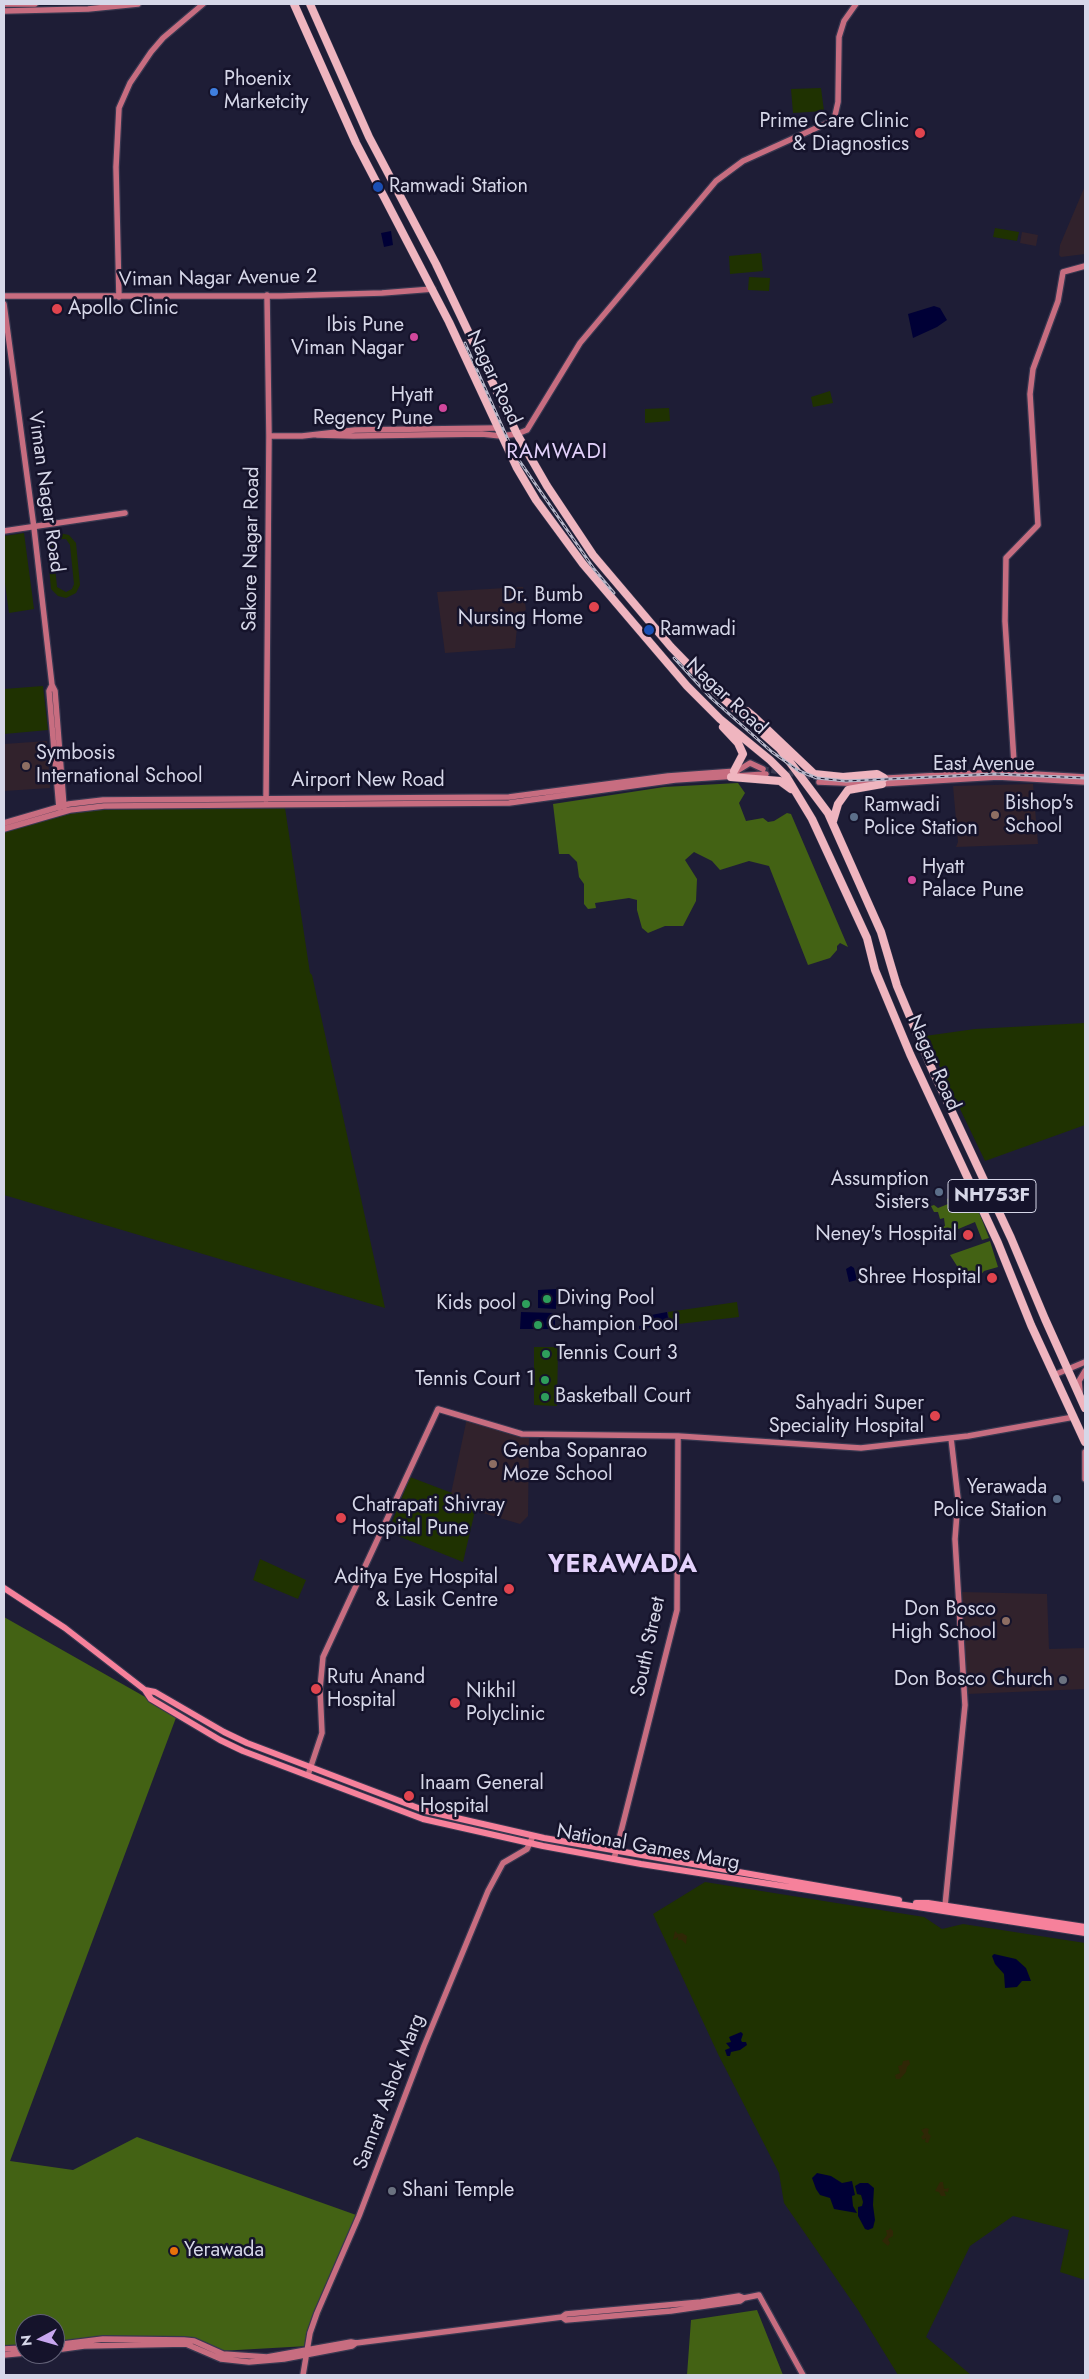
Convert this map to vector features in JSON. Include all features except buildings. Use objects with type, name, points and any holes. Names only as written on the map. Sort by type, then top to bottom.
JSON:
[{"type":"highway","name":"Nagar Road","points":[[294,4],[356,143],[433,289],[517,468],[553,524],[583,564],[677,675],[716,716],[770,760],[786,776],[812,819],[867,938],[885,995],[1085,1442]]},
{"type":"highway","name":"Nagar Road","points":[[310,4],[370,137],[436,264],[530,460],[593,555],[670,647],[708,685],[771,740],[798,770],[828,813],[881,932],[899,990],[931,1067],[1011,1238],[1085,1408]]},
{"type":"highway","points":[[388,204],[401,197]]},
{"type":"highway","points":[[553,524],[566,515]]},
{"type":"highway","points":[[738,711],[747,711],[814,774],[843,778],[877,774],[883,781],[848,790],[842,796],[834,812],[834,824]]},
{"type":"highway","points":[[716,716],[722,726],[741,747],[742,758],[732,774],[780,781],[787,784],[799,798]]},
{"type":"highway","points":[[885,995],[894,996],[899,990]]},
{"type":"highway","points":[[890,1006],[895,1000],[904,1001]]},
{"type":"main road","name":"National Games Marg","points":[[4,1588],[65,1628],[145,1690],[151,1699],[220,1740],[308,1776],[423,1819],[530,1844],[614,1859],[921,1906],[945,1906],[1085,1931]]},
{"type":"main road","name":"National Games Marg","points":[[145,1690],[155,1692],[234,1738],[426,1811],[533,1836],[616,1852],[921,1906],[926,1912],[1085,1931]]},
{"type":"main road","points":[[921,1906],[1085,1931]]},
{"type":"street","points":[[4,4],[36,4]]},
{"type":"street","points":[[4,11],[85,10],[138,4]]},
{"type":"street","points":[[119,297],[116,167],[119,108],[130,83],[151,52],[163,38],[203,4]]},
{"type":"street","points":[[270,436],[482,434],[501,436],[517,434],[527,430],[580,343],[716,181],[743,161],[834,120],[838,102],[839,37],[844,21],[856,4]]},
{"type":"street","points":[[1014,776],[1006,642],[1006,558],[1037,528],[1039,522],[1031,429],[1031,378],[1058,301],[1062,272],[1085,266]]},
{"type":"street","name":"Viman Nagar Avenue 2","points":[[4,296],[267,295],[382,293],[433,289]]},
{"type":"street","name":"Sakore Nagar Road","points":[[266,801],[270,436],[267,295]]},
{"type":"street","name":"Viman Nagar Road","points":[[4,304],[34,528],[52,685],[49,691],[62,809]]},
{"type":"street","points":[[513,427],[527,430]]},
{"type":"street","points":[[317,435],[360,430],[497,428]]},
{"type":"street","points":[[4,531],[125,513]]},
{"type":"street","points":[[750,763],[764,771],[737,774],[732,774],[750,763]]},
{"type":"street","name":"Airport New Road","points":[[266,801],[509,797],[668,776],[732,774]]},
{"type":"street","name":"Airport New Road","points":[[4,823],[103,800],[509,803],[674,780],[732,774]]},
{"type":"street","name":"East Avenue","points":[[1014,776],[1085,782]]},
{"type":"street","name":"East Avenue","points":[[819,780],[883,781],[1014,776],[1085,777]]},
{"type":"street","name":"Airport New Road","points":[[4,829],[62,809]]},
{"type":"street","points":[[1054,1375],[1085,1362]]},
{"type":"street","points":[[1081,1399],[1080,1381],[1085,1371]]},
{"type":"street","points":[[308,1776],[322,1733],[320,1688],[323,1657],[438,1409],[520,1434],[678,1436],[861,1448],[951,1438],[1074,1418]]},
{"type":"street","name":"South Street","points":[[614,1859],[677,1610],[678,1436]]},
{"type":"street","points":[[945,1906],[965,1699],[954,1539],[958,1499],[951,1438]]},
{"type":"street","points":[[1085,1452],[1085,1479]]},
{"type":"street","points":[[530,1844],[533,1836]]},
{"type":"street","name":"Samrat Ashok Marg","points":[[303,2375],[317,2313],[356,2224],[424,2046],[490,1886],[503,1863],[527,1849],[530,1844]]},
{"type":"street","points":[[65,2344],[103,2339],[184,2340],[223,2354],[266,2357],[352,2346],[356,2343],[562,2317],[566,2314],[594,2315],[759,2295],[803,2375]]},
{"type":"street","points":[[65,2349],[84,2346],[186,2344],[220,2359],[249,2362],[270,2362],[307,2352]]},
{"type":"shaded area","points":[[1085,186],[1085,254],[1061,257],[1059,255],[1060,245]]},
{"type":"shaded area","points":[[391,231],[393,245],[384,247],[381,233]]},
{"type":"shaded area","points":[[1022,232],[1038,235],[1036,246],[1020,243]]},
{"type":"shaded area","points":[[934,306],[940,308],[947,320],[937,327],[913,338],[908,314]]},
{"type":"shaded area","points":[[523,587],[526,610],[518,617],[515,648],[445,653],[437,592]]},
{"type":"shaded area","name":"Symbosis International School","points":[[47,741],[50,788],[4,791],[4,744]]},
{"type":"shaded area","name":"Bishop's School","points":[[1033,784],[1038,844],[956,847],[958,842],[953,786]]},
{"type":"shaded area","points":[[851,1266],[854,1268],[857,1280],[849,1282],[846,1269]]},
{"type":"shaded area","name":"Diving Pool","points":[[556,1289],[556,1309],[538,1308],[538,1290]]},
{"type":"shaded area","name":"Champion Pool","points":[[521,1312],[555,1313],[555,1329],[520,1329]]},
{"type":"shaded area","points":[[667,1312],[669,1324],[639,1329],[639,1326],[648,1325],[646,1316]]},
{"type":"shaded area","name":"Genba Sopanrao Moze School","points":[[467,1418],[529,1434],[528,1516],[520,1524],[449,1503]]},
{"type":"shaded area","name":"Don Bosco High School","points":[[962,1592],[1047,1594],[1049,1649],[1085,1648],[1085,1689],[967,1694]]},
{"type":"shaded area","points":[[994,1954],[1016,1959],[1026,1968],[1031,1981],[1022,1981],[1017,1987],[1005,1988],[1004,1974],[995,1964],[992,1956]]},
{"type":"shaded area","points":[[741,2032],[743,2034],[741,2040],[746,2042],[747,2045],[740,2050],[731,2052],[730,2056],[727,2056],[725,2050],[730,2048],[726,2043],[731,2042],[729,2037]]},
{"type":"shaded area","points":[[817,2173],[831,2176],[842,2183],[852,2181],[855,2195],[852,2196],[853,2206],[857,2213],[834,2209],[830,2198],[820,2195],[812,2178]]},
{"type":"shaded area","points":[[860,2183],[868,2183],[874,2188],[873,2205],[875,2220],[873,2228],[868,2230],[865,2229],[858,2216],[858,2207],[862,2206],[863,2202],[861,2195],[857,2194],[855,2186]]},
{"type":"green space","points":[[821,88],[824,111],[793,113],[791,89]]},
{"type":"green space","points":[[995,228],[1019,232],[1017,241],[993,237]]},
{"type":"green space","points":[[761,253],[763,271],[730,274],[729,256]]},
{"type":"green space","points":[[749,277],[770,278],[769,291],[748,290]]},
{"type":"green space","points":[[830,391],[833,403],[813,407],[811,397]]},
{"type":"green space","points":[[669,408],[670,421],[645,423],[645,409]]},
{"type":"green space","points":[[24,533],[34,609],[9,613],[4,576],[4,536]]},
{"type":"green space","points":[[59,533],[69,535],[76,543],[80,585],[76,593],[66,598],[58,596],[51,589],[47,545],[52,537]],"holes":[[[59,539],[66,539],[70,545],[74,584],[72,589],[66,592],[57,587],[53,546]]]},
{"type":"green space","points":[[43,686],[48,730],[4,734],[4,689]]},
{"type":"green space","points":[[738,783],[745,793],[739,803],[746,821],[763,818],[768,822],[774,821],[787,813],[791,814],[848,947],[840,943],[830,958],[808,965],[769,866],[749,861],[720,870],[712,861],[694,852],[685,860],[697,879],[696,901],[683,926],[665,926],[648,933],[642,928],[637,910],[637,900],[629,898],[595,903],[596,908],[588,909],[584,904],[584,884],[579,877],[577,862],[569,854],[559,854],[553,804],[664,787]]},
{"type":"green space","points":[[96,808],[285,808],[310,973],[312,975],[385,1308],[4,1195],[4,832],[71,812]]},
{"type":"green space","points":[[1085,1023],[1085,1125],[985,1161],[925,1036],[975,1029]]},
{"type":"green space","points":[[962,1192],[972,1194],[989,1238],[982,1240],[975,1222],[944,1235],[942,1227],[945,1226],[944,1218],[940,1219],[938,1212],[934,1212],[931,1206],[934,1205],[938,1208],[948,1204],[947,1199]]},
{"type":"green space","points":[[990,1241],[998,1267],[984,1271],[979,1277],[975,1274],[964,1277],[950,1255]]},
{"type":"green space","points":[[737,1302],[739,1317],[670,1325],[668,1312]]},
{"type":"green space","points":[[534,1347],[558,1347],[557,1406],[534,1405]]},
{"type":"green space","points":[[410,1477],[452,1493],[449,1503],[475,1511],[463,1562],[388,1532]]},
{"type":"green space","points":[[260,1559],[306,1580],[298,1599],[253,1580]]},
{"type":"green space","points":[[4,1617],[177,1715],[10,2161],[73,2170],[137,2137],[359,2216],[308,2346],[202,2352],[193,2348],[194,2344],[147,2338],[131,2343],[82,2341],[65,2344],[65,2314],[15,2314],[15,2352],[4,2354]]},
{"type":"green space","points":[[705,1882],[924,1917],[942,1929],[963,1924],[1085,1943],[1085,2280],[1060,2272],[1069,2230],[1013,2216],[970,2246],[926,2337],[971,2375],[898,2375],[858,2310],[784,2203],[779,2173],[718,2054],[653,1914]]},
{"type":"green space","points":[[757,2310],[783,2375],[687,2375],[691,2320]]},
{"type":"sand","points":[[675,1931],[678,1934],[682,1933],[687,1936],[686,1944],[682,1940],[678,1940],[678,1937],[673,1940]]},
{"type":"sand","points":[[909,2060],[910,2064],[906,2072],[900,2079],[896,2079],[895,2075],[900,2073],[898,2066],[902,2065],[903,2061]]},
{"type":"sand","points":[[929,2129],[928,2133],[931,2136],[928,2143],[925,2142],[926,2138],[923,2140],[921,2137],[924,2134],[921,2130]]},
{"type":"sand","points":[[940,2182],[943,2182],[944,2189],[949,2188],[948,2192],[944,2191],[946,2196],[941,2196],[939,2192],[935,2191]]},
{"type":"sand","points":[[890,2228],[893,2231],[893,2236],[888,2239],[890,2243],[888,2246],[882,2241],[887,2235],[886,2230]]},
{"type":"tunnel","points":[[763,769],[819,778]]},
{"type":"railway","points":[[465,343],[514,453],[594,569],[614,593]]},
{"type":"railway","points":[[674,658],[711,698],[772,752],[799,771],[817,778],[846,781],[995,774],[1085,778]]},
{"type":"place","name":"Phoenix Marketcity","points":[[214,92]]},
{"type":"place","name":"Prime Care Clinic & Diagnostics","points":[[920,133]]},
{"type":"place","name":"Ramwadi Station","points":[[378,187]]},
{"type":"place","name":"Apollo Clinic","points":[[57,309]]},
{"type":"place","name":"Ibis Pune Viman Nagar","points":[[414,337]]},
{"type":"place","name":"Hyatt Regency Pune","points":[[443,408]]},
{"type":"place","name":"Dr. Bumb Nursing Home","points":[[594,607]]},
{"type":"place","name":"Ramwadi","points":[[649,630]]},
{"type":"place","name":"Symbosis International School","points":[[26,766]]},
{"type":"place","name":"Bishop's School","points":[[995,815]]},
{"type":"place","name":"Ramwadi Police Station","points":[[854,817]]},
{"type":"place","name":"Hyatt Palace Pune","points":[[912,880]]},
{"type":"place","name":"Assumption Sisters","points":[[939,1192]]},
{"type":"place","name":"Neney's Hospital","points":[[968,1235]]},
{"type":"place","name":"Shree Hospital","points":[[992,1278]]},
{"type":"place","name":"Diving Pool","points":[[547,1299]]},
{"type":"place","name":"Kids pool","points":[[526,1304]]},
{"type":"place","name":"Champion Pool","points":[[538,1325]]},
{"type":"place","name":"Tennis Court 3","points":[[546,1354]]},
{"type":"place","name":"Tennis Court 1","points":[[545,1380]]},
{"type":"place","name":"Basketball Court","points":[[545,1397]]},
{"type":"place","name":"Sahyadri Super Speciality Hospital","points":[[935,1416]]},
{"type":"place","name":"Genba Sopanrao Moze School","points":[[493,1464]]},
{"type":"place","name":"Yerawada Police Station","points":[[1057,1499]]},
{"type":"place","name":"Chatrapati Shivray Hospital Pune","points":[[341,1518]]},
{"type":"place","name":"Aditya Eye Hospital & Lasik Centre","points":[[509,1589]]},
{"type":"place","name":"Don Bosco High School","points":[[1006,1621]]},
{"type":"place","name":"Don Bosco Church","points":[[1063,1680]]},
{"type":"place","name":"Rutu Anand Hospital","points":[[316,1689]]},
{"type":"place","name":"Nikhil Polyclinic","points":[[455,1703]]},
{"type":"place","name":"Inaam General Hospital","points":[[409,1796]]},
{"type":"place","name":"Shani Temple","points":[[392,2191]]},
{"type":"place","name":"Yerawada","points":[[174,2251]]},
{"type":"district","name":"RAMWADI","points":[[557,453]]},
{"type":"district","name":"YERAWADA","points":[[623,1566]]}]
